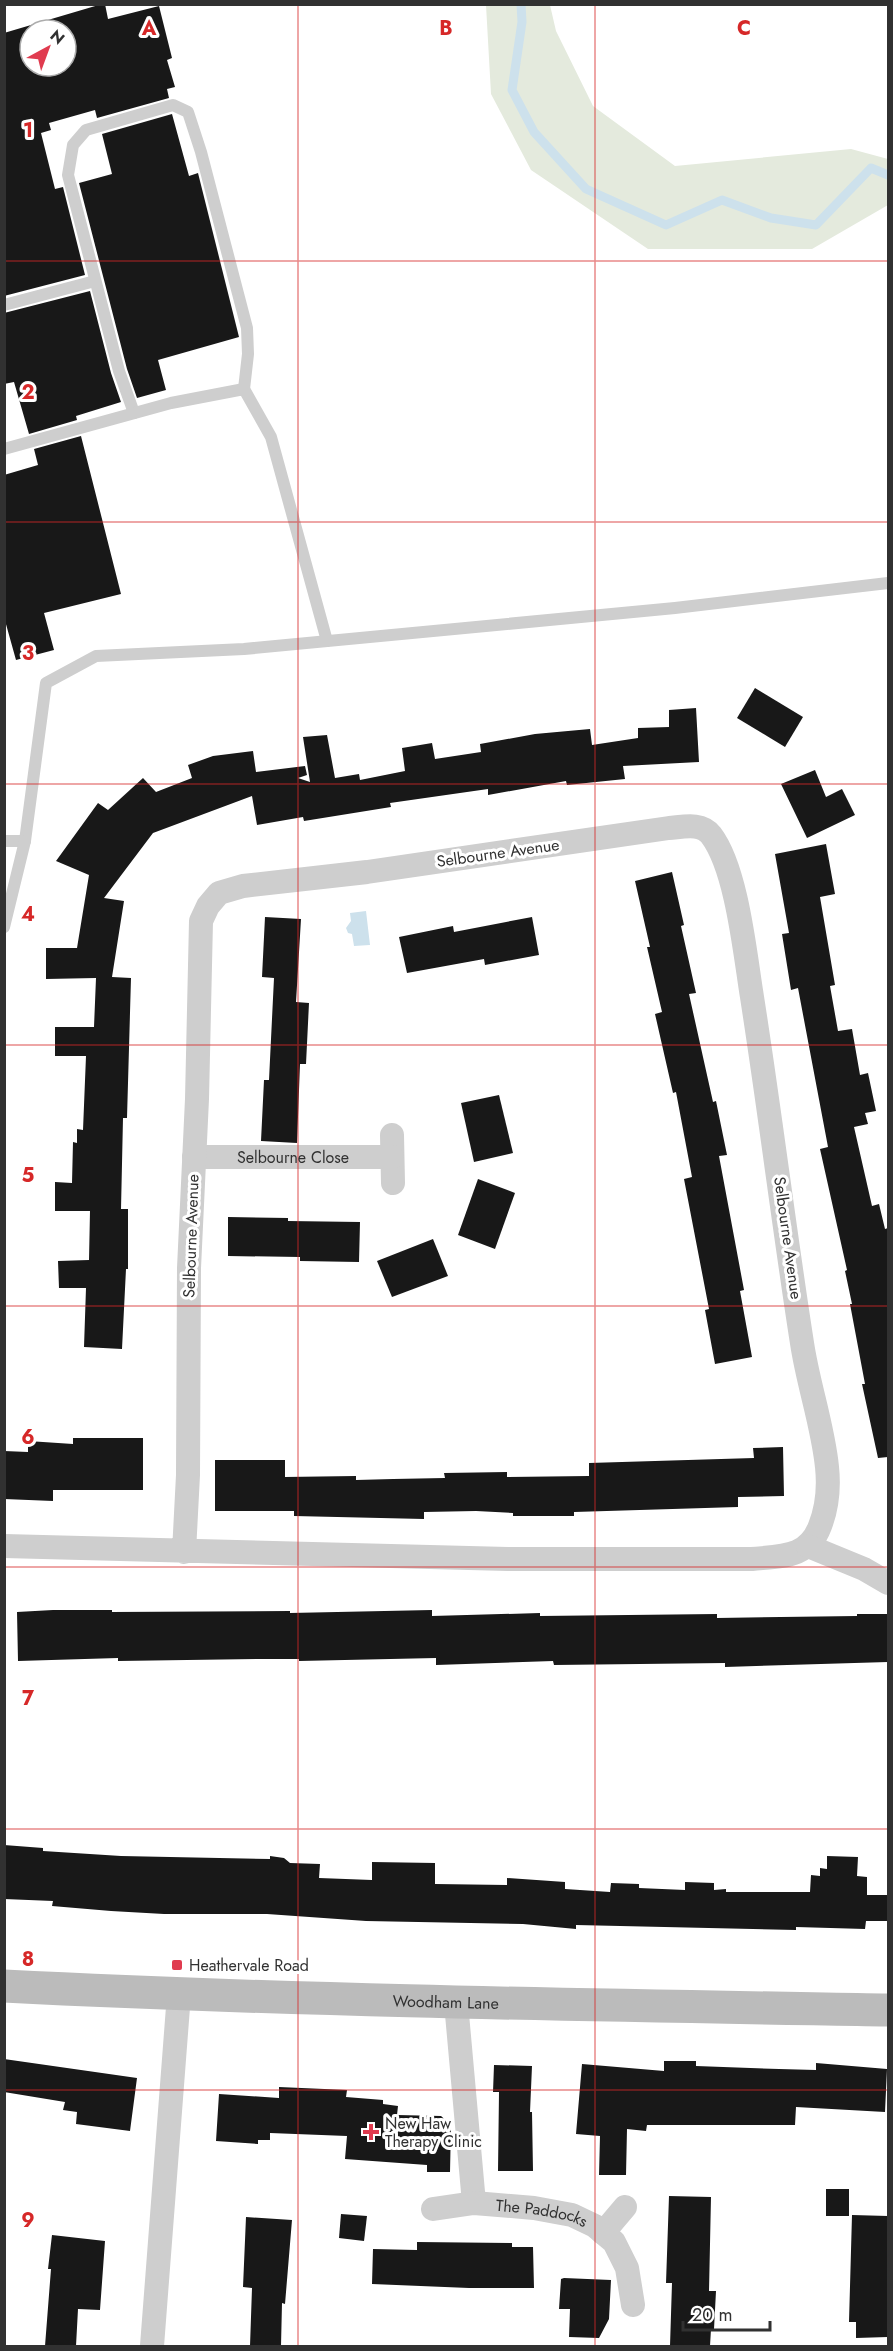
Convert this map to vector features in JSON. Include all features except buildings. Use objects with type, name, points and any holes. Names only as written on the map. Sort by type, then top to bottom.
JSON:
[{"type":"main road","name":"Woodham Lane","points":[[4,1986],[456,2003],[888,2010]]},
{"type":"street","name":"Selbourne Avenue","points":[[184,1552],[188,1475],[189,1268],[201,921],[208,906],[219,893],[243,886],[356,873],[695,826],[710,834],[726,863],[741,926],[776,1151],[802,1345],[827,1468],[827,1499],[820,1527],[808,1546]]},
{"type":"street","name":"Selbourne Close","points":[[194,1157],[392,1146],[393,1184]]},
{"type":"street","points":[[4,1546],[508,1559],[752,1559],[789,1555],[808,1546],[864,1569],[888,1583]]},
{"type":"street","points":[[152,2346],[179,1994]]},
{"type":"street","name":"The Paddocks","points":[[456,2003],[474,2203]]},
{"type":"street","name":"The Paddocks","points":[[433,2209],[474,2203],[534,2208],[572,2215],[595,2226],[614,2242],[627,2268],[633,2305]]},
{"type":"street","name":"The Paddocks","points":[[603,2233],[625,2206]]},
{"type":"lane","points":[[134,413],[119,371],[68,174],[73,145],[86,130],[173,105],[188,112],[201,152],[248,328],[244,389],[271,437],[327,641]]},
{"type":"lane","points":[[4,305],[95,281]]},
{"type":"lane","points":[[4,449],[171,403],[244,389]]},
{"type":"lane","points":[[4,927],[25,841],[46,683],[96,656],[244,649],[686,607],[888,583]]},
{"type":"lane","points":[[4,841],[25,841]]},
{"type":"shaded area","points":[[486,5],[550,5],[556,31],[593,106],[675,166],[851,149],[888,159],[888,205],[812,249],[648,249],[531,170],[491,94]]},
{"type":"water","points":[[366,911],[370,945],[354,946],[352,934],[348,933],[346,928],[351,921],[350,913]]},
{"type":"waterway","points":[[521,4],[522,22],[512,90],[534,132],[586,189],[666,225],[722,200],[771,218],[816,225],[871,168],[888,175]]},
{"type":"place","name":"Heathervale Road","points":[[177,1965]]},
{"type":"place","name":"New Haw Therapy Clinic","points":[[371,2132]]}]
